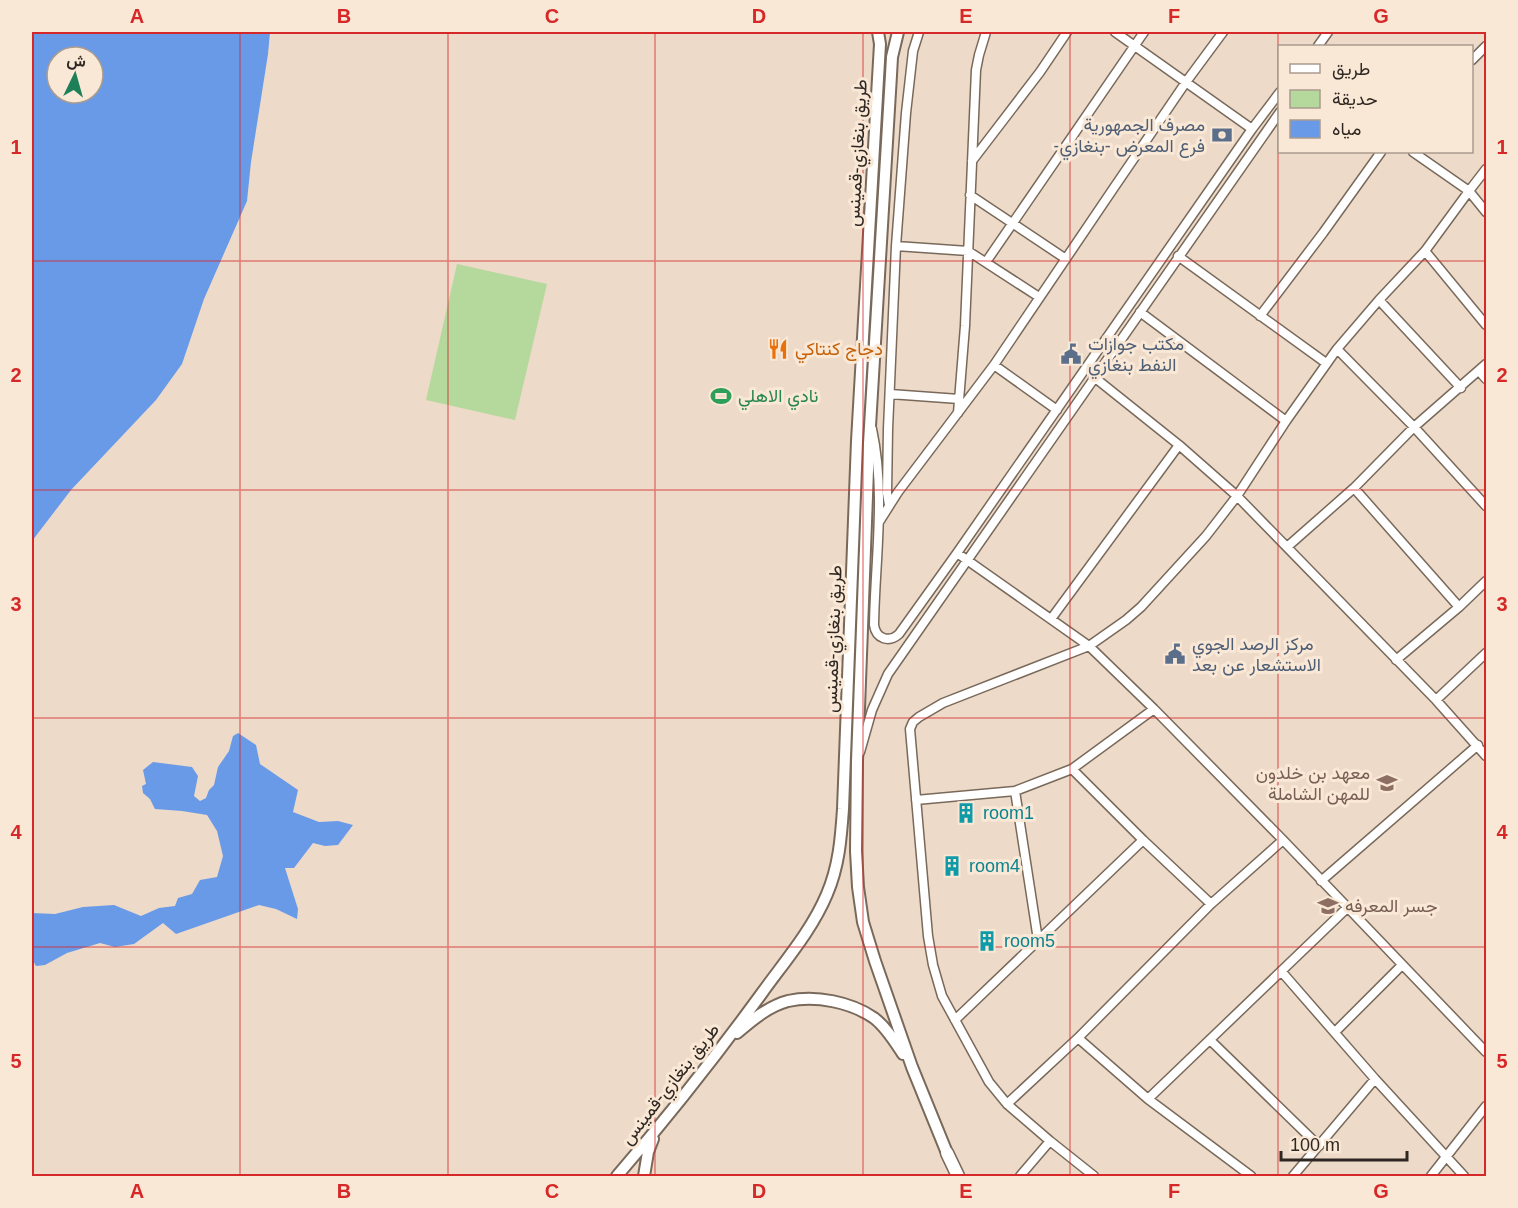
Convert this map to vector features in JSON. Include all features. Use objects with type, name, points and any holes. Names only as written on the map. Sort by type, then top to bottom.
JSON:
[{"type":"highway","points":[[947,1153],[952,1176]]},
{"type":"highway","points":[[947,1153],[958,1176]]},
{"type":"main road","name":"طريق بنغازي-قمينس","points":[[617,1176],[655,1133],[725,1042],[816,917],[833,878],[841,842],[857,441],[880,44],[878,32]]},
{"type":"main road","points":[[898,32],[892,57],[870,420],[857,761],[856,851],[863,922],[912,1067],[947,1153]]},
{"type":"main road","points":[[725,1042],[761,1013],[788,1001],[816,999],[846,1004],[874,1018],[893,1038],[912,1067]]},
{"type":"main road","points":[[644,1176],[648,1152],[655,1133]]},
{"type":"street","points":[[889,505],[887,493],[888,429],[897,246],[912,51],[919,32]]},
{"type":"street","points":[[958,413],[976,70],[986,32]]},
{"type":"street","points":[[972,161],[1040,72],[1067,32]]},
{"type":"street","points":[[1115,32],[1252,129]]},
{"type":"street","points":[[986,262],[1144,32]]},
{"type":"street","points":[[879,523],[889,505],[994,365],[1186,81],[1223,32]]},
{"type":"street","points":[[1319,45],[1328,32]]},
{"type":"street","points":[[1473,59],[1486,46]]},
{"type":"street","points":[[870,420],[877,459],[879,523],[874,625],[876,633],[881,638],[893,639],[899,634],[957,553],[1278,95]]},
{"type":"street","points":[[857,761],[872,710],[888,674],[1278,115]]},
{"type":"street","points":[[1260,316],[1380,153]]},
{"type":"street","points":[[1414,153],[1469,191],[1486,212]]},
{"type":"street","points":[[1094,1176],[1007,1104],[989,1082],[942,996],[928,936],[910,729],[918,717],[957,697],[1089,646],[1141,607],[1206,536],[1237,496],[1326,363],[1379,300],[1425,251],[1486,169]]},
{"type":"street","points":[[970,195],[1066,259]]},
{"type":"street","points":[[1198,208],[1201,214],[1207,216]]},
{"type":"street","points":[[1184,227],[1194,235]]},
{"type":"street","points":[[897,246],[968,250],[1039,297]]},
{"type":"street","points":[[1425,251],[1486,325]]},
{"type":"street","points":[[1179,256],[1326,363]]},
{"type":"street","points":[[1379,300],[1461,387]]},
{"type":"street","points":[[1140,312],[1286,421]]},
{"type":"street","points":[[1337,349],[1486,506]]},
{"type":"street","points":[[1287,547],[1354,488],[1414,428],[1486,364]]},
{"type":"street","points":[[994,365],[1057,410]]},
{"type":"street","points":[[1479,371],[1486,379]]},
{"type":"street","points":[[1094,377],[1179,444],[1237,496],[1436,700],[1486,756]]},
{"type":"street","points":[[890,394],[959,399]]},
{"type":"street","points":[[1051,619],[1179,444]]},
{"type":"street","points":[[1354,488],[1459,607]]},
{"type":"street","points":[[957,553],[1089,646],[1283,840],[1486,1052]]},
{"type":"street","points":[[1396,660],[1486,581]]},
{"type":"street","points":[[1436,700],[1486,653]]},
{"type":"street","points":[[916,800],[1015,791],[1072,769],[1154,709]]},
{"type":"street","points":[[1321,881],[1478,745]]},
{"type":"street","points":[[1072,769],[1211,904]]},
{"type":"street","points":[[1015,791],[1038,940]]},
{"type":"street","points":[[955,1020],[1143,840]]},
{"type":"street","points":[[1007,1104],[1078,1038],[1211,904],[1283,840]]},
{"type":"street","points":[[1148,1099],[1347,908]]},
{"type":"street","points":[[1335,1032],[1402,965]]},
{"type":"street","points":[[1281,971],[1464,1176]]},
{"type":"street","points":[[1078,1038],[1148,1099],[1251,1176]]},
{"type":"street","points":[[1210,1040],[1319,1146]]},
{"type":"street","points":[[1293,1176],[1375,1078]]},
{"type":"street","points":[[1431,1176],[1486,1106]]},
{"type":"street","points":[[1020,1176],[1050,1141]]},
{"type":"green space","points":[[457,264],[547,284],[515,420],[426,400]]},
{"type":"water","points":[[32,32],[270,32],[247,201],[204,299],[182,364],[156,400],[71,490],[32,541]]},
{"type":"water","points":[[238,733],[256,745],[260,764],[298,790],[293,812],[319,822],[338,821],[353,825],[338,845],[325,846],[313,843],[294,868],[285,868],[298,909],[297,919],[276,909],[259,905],[176,934],[163,923],[134,944],[115,947],[100,943],[67,953],[45,965],[36,966],[32,959],[32,913],[55,914],[83,907],[114,905],[141,916],[159,908],[175,906],[178,898],[192,894],[200,880],[217,877],[223,856],[217,831],[207,815],[155,809],[150,799],[143,793],[142,786],[146,784],[143,770],[153,762],[192,767],[198,776],[194,796],[200,801],[206,798],[214,785],[218,767],[229,751],[233,736]]},
{"type":"place","name":"مصرف الجمهورية -فرع المعرض -بنغازي","points":[[1222,135]]},
{"type":"place","name":"دجاج كنتاكي","points":[[778,349]]},
{"type":"place","name":"مكتب جوازات النفط بنغازي","points":[[1071,354]]},
{"type":"place","name":"نادي الاهلي","points":[[721,396]]},
{"type":"place","name":"مركز الرصد الجوي الاستشعار عن بعد","points":[[1175,654]]},
{"type":"place","name":"معهد بن خلدون للمهن الشاملة","points":[[1387,783]]},
{"type":"place","name":"room1","points":[[966,813]]},
{"type":"place","name":"room4","points":[[952,866]]},
{"type":"place","name":"جسر المعرفه","points":[[1328,906]]},
{"type":"place","name":"room5","points":[[987,941]]}]
